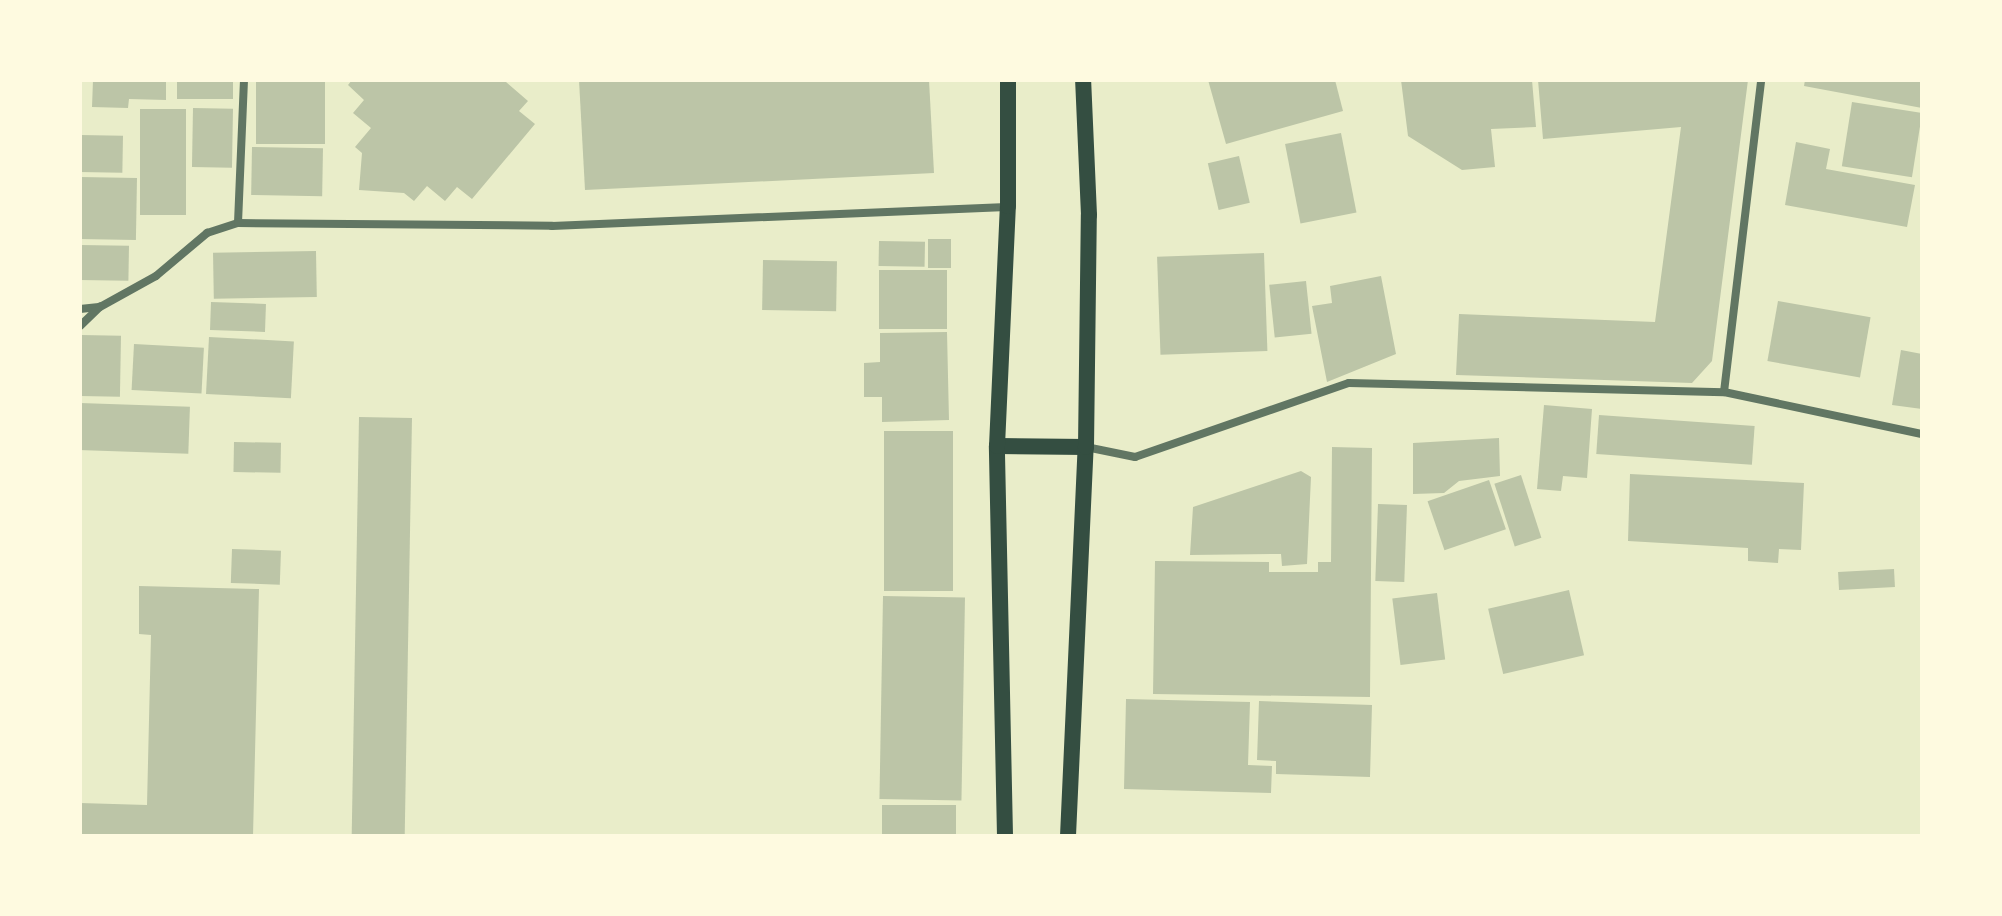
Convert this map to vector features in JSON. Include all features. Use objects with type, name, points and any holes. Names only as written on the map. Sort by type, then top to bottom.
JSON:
[{"type":"main road","points":[[1005,836],[997,446],[1008,206],[1008,80]]},
{"type":"main road","points":[[1068,836],[1086,447],[1089,215],[1083,80]]},
{"type":"main road","points":[[997,446],[1086,447]]},
{"type":"street","points":[[238,223],[244,80]]},
{"type":"street","points":[[1724,392],[1761,80]]},
{"type":"street","points":[[80,326],[100,307],[156,276],[207,233],[238,223],[552,226],[1008,206]]},
{"type":"street","points":[[80,309],[100,307]]},
{"type":"street","points":[[1086,447],[1135,457],[1349,383],[1724,392],[1922,434]]},
{"type":"building","points":[[93,80],[166,80],[166,100],[129,99],[128,108],[92,107]]},
{"type":"building","points":[[177,80],[233,80],[233,99],[177,99]]},
{"type":"building","points":[[256,80],[325,80],[325,144],[256,144]]},
{"type":"building","points":[[352,80],[508,80],[506,82],[528,101],[519,111],[535,124],[472,199],[457,187],[445,201],[427,186],[414,201],[404,193],[359,190],[362,153],[355,147],[371,128],[353,113],[364,100],[348,85]]},
{"type":"building","points":[[579,80],[929,80],[934,173],[585,190]]},
{"type":"building","points":[[1208,80],[1335,80],[1343,111],[1226,144]]},
{"type":"building","points":[[1401,80],[1532,80],[1536,127],[1491,129],[1495,167],[1462,170],[1408,136]]},
{"type":"building","points":[[1538,80],[1748,80],[1712,361],[1692,383],[1456,375],[1459,314],[1655,322],[1681,127],[1543,139]]},
{"type":"building","points":[[1805,80],[1922,80],[1922,108],[1804,86]]},
{"type":"building","points":[[1852,102],[1922,113],[1912,177],[1842,166]]},
{"type":"building","points":[[193,108],[233,109],[232,168],[192,167]]},
{"type":"building","points":[[140,109],[186,109],[186,215],[140,215]]},
{"type":"building","points":[[1341,133],[1356,213],[1301,223],[1285,144]]},
{"type":"building","points":[[80,135],[123,136],[122,173],[80,172]]},
{"type":"building","points":[[1796,142],[1830,149],[1826,169],[1915,185],[1907,227],[1785,205]]},
{"type":"building","points":[[252,147],[323,148],[322,196],[251,195]]},
{"type":"building","points":[[1239,156],[1250,203],[1219,210],[1208,163]]},
{"type":"building","points":[[80,177],[137,178],[136,240],[80,239]]},
{"type":"building","points":[[928,239],[951,239],[951,268],[928,268]]},
{"type":"building","points":[[879,241],[925,242],[925,267],[879,266]]},
{"type":"building","points":[[80,245],[129,246],[128,281],[80,280]]},
{"type":"building","points":[[316,251],[317,297],[214,299],[213,253]]},
{"type":"building","points":[[1264,253],[1267,351],[1160,355],[1157,257]]},
{"type":"building","points":[[763,260],[837,261],[836,311],[762,310]]},
{"type":"building","points":[[879,270],[947,270],[947,329],[879,329]]},
{"type":"building","points":[[1381,276],[1396,354],[1327,382],[1312,306],[1332,303],[1330,286]]},
{"type":"building","points":[[1306,281],[1312,334],[1275,338],[1269,285]]},
{"type":"building","points":[[1778,301],[1871,317],[1860,377],[1767,361]]},
{"type":"building","points":[[211,302],[266,304],[265,332],[210,330]]},
{"type":"building","points":[[947,332],[949,420],[882,422],[882,397],[864,397],[864,363],[880,362],[880,333]]},
{"type":"building","points":[[81,335],[121,336],[120,397],[80,396]]},
{"type":"building","points":[[209,337],[294,341],[291,398],[206,394]]},
{"type":"building","points":[[134,344],[204,348],[201,394],[132,390]]},
{"type":"building","points":[[1901,350],[1922,354],[1922,409],[1892,405]]},
{"type":"building","points":[[80,403],[190,407],[188,454],[80,450]]},
{"type":"building","points":[[1544,405],[1592,409],[1587,478],[1563,476],[1561,491],[1537,489]]},
{"type":"building","points":[[1599,415],[1755,426],[1752,465],[1596,454]]},
{"type":"building","points":[[359,417],[412,418],[405,836],[352,836]]},
{"type":"building","points":[[884,431],[953,431],[953,591],[884,591]]},
{"type":"building","points":[[1499,438],[1500,476],[1459,481],[1444,493],[1413,494],[1413,443]]},
{"type":"building","points":[[234,442],[281,443],[280,473],[233,472]]},
{"type":"building","points":[[1332,447],[1372,448],[1370,697],[1153,694],[1155,561],[1269,562],[1269,572],[1318,572],[1318,562],[1331,562]]},
{"type":"building","points":[[1301,471],[1311,477],[1307,564],[1282,566],[1281,554],[1190,555],[1193,507]]},
{"type":"building","points":[[1630,474],[1804,483],[1801,550],[1779,549],[1778,563],[1748,561],[1748,548],[1628,541]]},
{"type":"building","points":[[1521,475],[1541,538],[1515,546],[1494,484]]},
{"type":"building","points":[[1489,480],[1506,529],[1444,550],[1428,501]]},
{"type":"building","points":[[1378,504],[1407,505],[1404,582],[1375,581]]},
{"type":"building","points":[[232,549],[281,551],[280,585],[231,583]]},
{"type":"building","points":[[1894,569],[1895,587],[1839,590],[1838,572]]},
{"type":"building","points":[[139,586],[259,589],[253,836],[80,836],[80,803],[147,805],[151,635],[139,634]]},
{"type":"building","points":[[1569,590],[1584,655],[1503,674],[1488,609]]},
{"type":"building","points":[[1437,593],[1445,660],[1401,665],[1392,598]]},
{"type":"building","points":[[883,596],[965,597],[961,800],[879,799]]},
{"type":"building","points":[[1126,699],[1250,702],[1248,765],[1272,766],[1271,793],[1124,789]]},
{"type":"building","points":[[1259,701],[1372,705],[1370,777],[1276,774],[1276,761],[1257,760]]},
{"type":"building","points":[[882,805],[956,805],[956,836],[882,836]]}]
